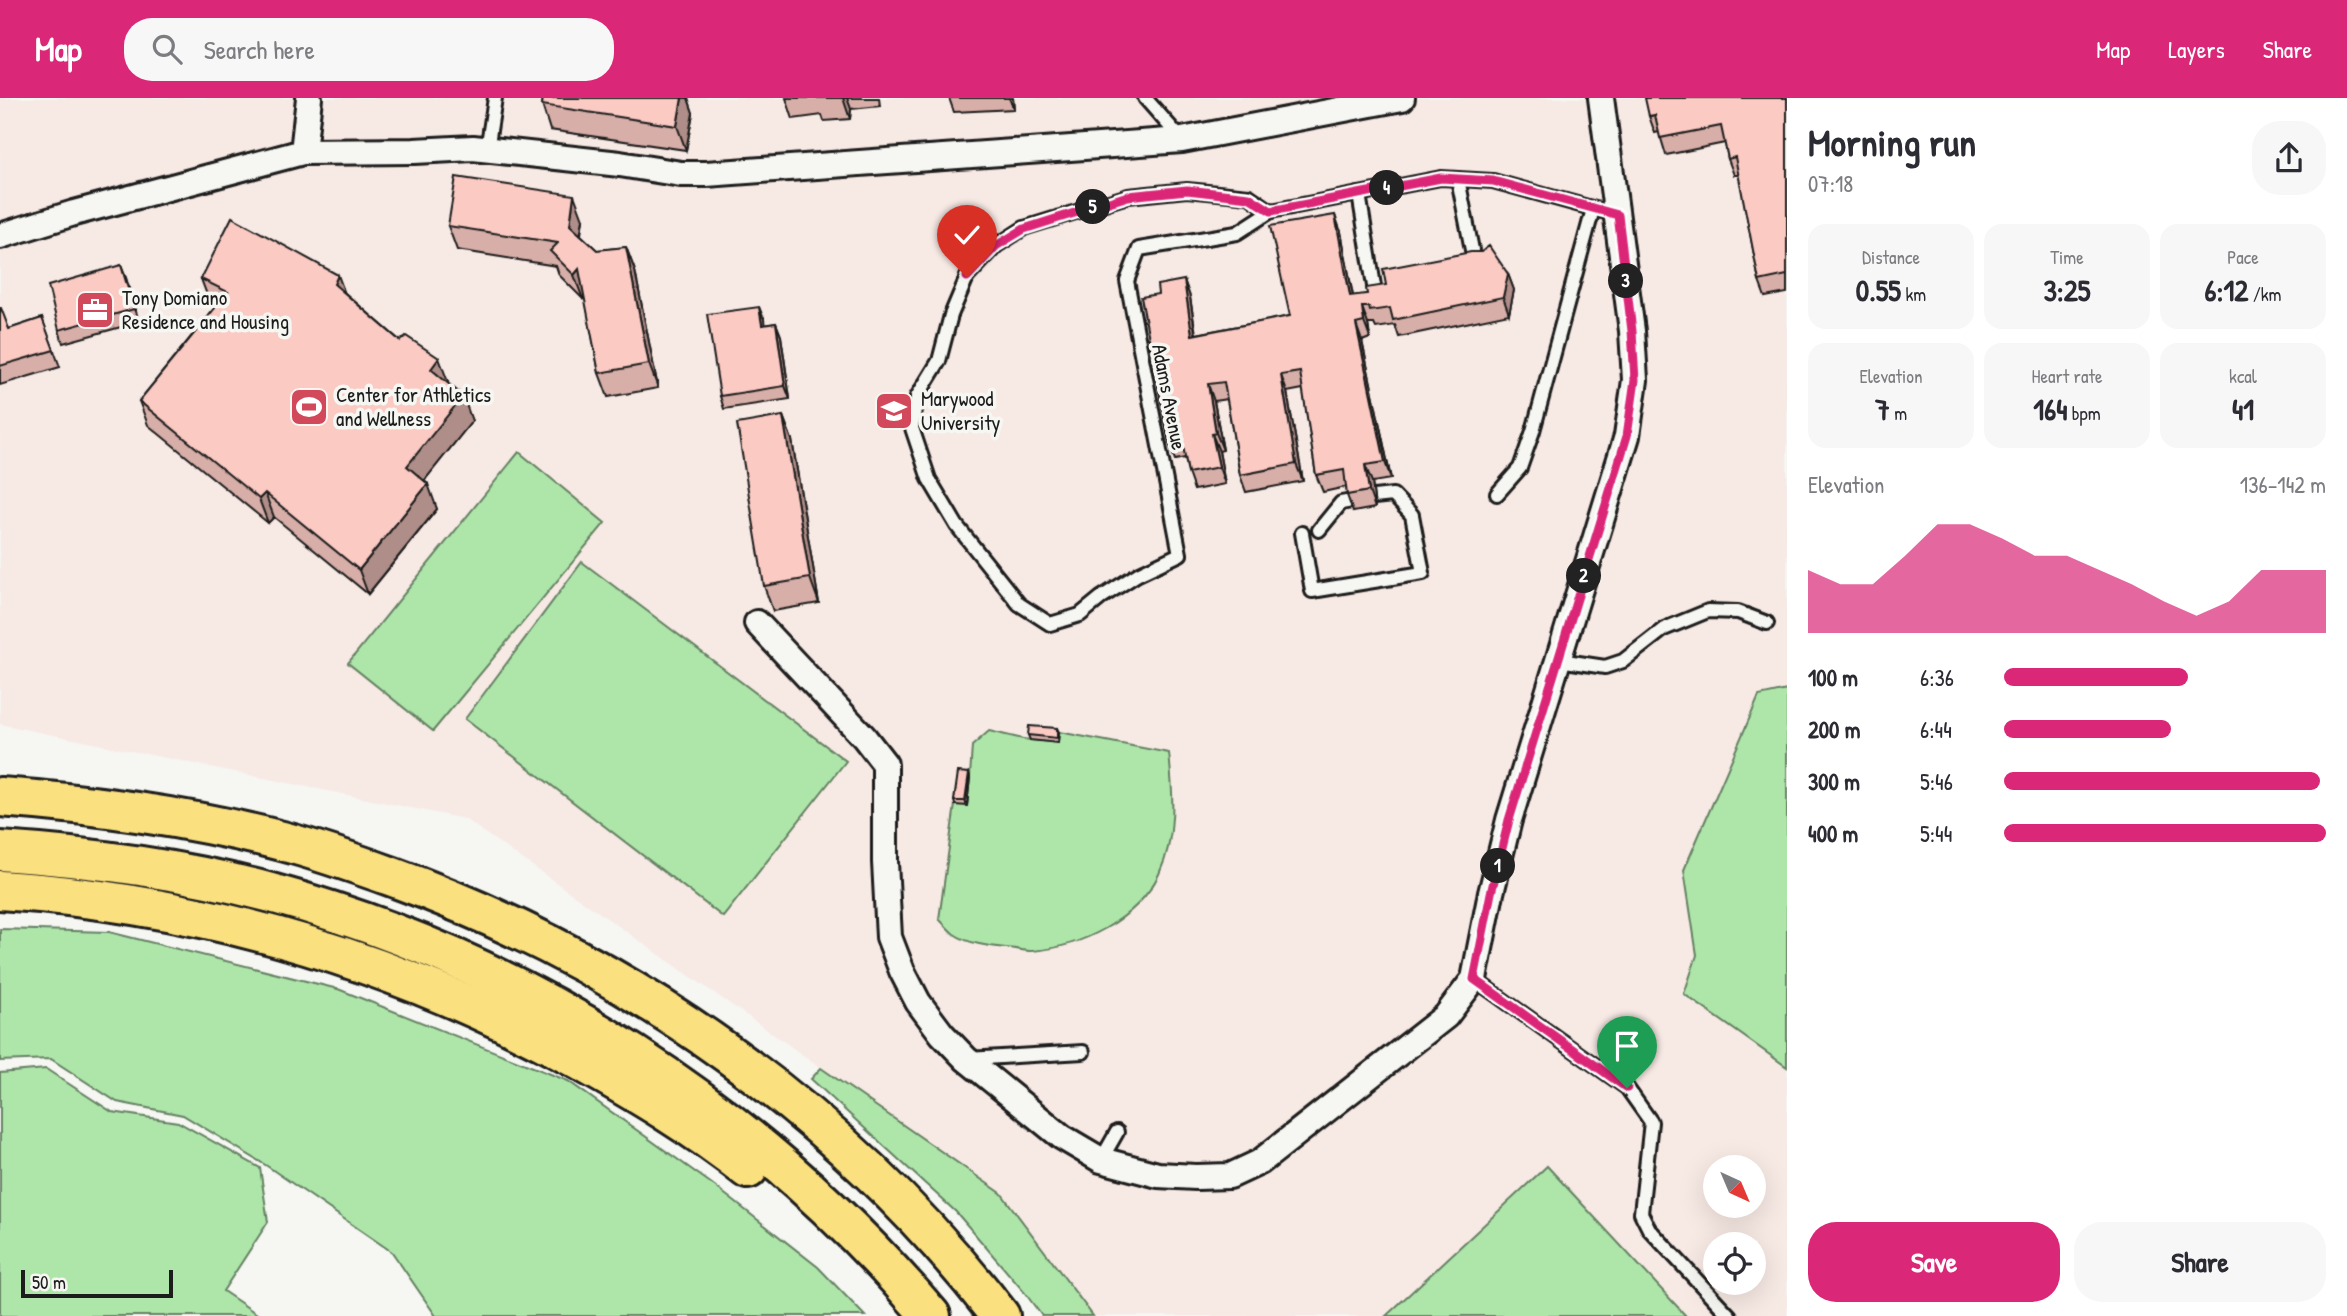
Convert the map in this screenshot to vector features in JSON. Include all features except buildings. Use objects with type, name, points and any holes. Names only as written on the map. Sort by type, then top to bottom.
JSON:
[{"type":"highway","points":[[0,797],[139,812],[213,825],[285,842],[438,893],[579,959],[708,1039],[830,1134],[938,1242],[1000,1316]]},
{"type":"highway","points":[[0,851],[130,864],[271,893],[418,943],[484,971],[553,1006],[615,1043],[677,1083],[738,1128],[846,1223],[931,1316]]},
{"type":"highway","points":[[0,890],[124,903],[194,915],[261,931],[357,961],[468,1004],[537,1037],[598,1071],[661,1107],[721,1148],[777,1192],[829,1239],[906,1316]]},
{"type":"street","points":[[303,152],[309,98]]},
{"type":"street","points":[[0,236],[85,210],[303,152],[473,148],[620,164],[681,174],[706,174],[1182,140],[1402,98]]},
{"type":"street","points":[[757,623],[864,737],[885,764],[885,862],[889,937],[918,1002],[965,1059],[1062,1137],[1101,1160],[1158,1175],[1196,1177],[1230,1176],[1260,1162],[1446,1016],[1474,979],[1509,820],[1627,436],[1635,380],[1632,331],[1601,98]]},
{"type":"lane","points":[[487,150],[495,98]]},
{"type":"lane","points":[[1147,101],[1182,140]]},
{"type":"lane","points":[[1271,211],[1441,178],[1493,181],[1618,215]]},
{"type":"lane","points":[[1458,179],[1472,250]]},
{"type":"lane","name":"Adams Avenue","points":[[1187,190],[1249,197],[1271,211],[1237,233],[1139,250],[1127,281],[1180,554],[1138,574],[1080,615],[1050,624],[1019,604],[957,526],[929,479],[912,428],[917,397],[940,361],[951,316],[967,277],[996,246],[1024,229],[1128,196],[1187,190]]},
{"type":"lane","points":[[1359,194],[1375,292]]},
{"type":"lane","points":[[1497,494],[1520,468],[1533,432],[1593,209]]},
{"type":"lane","points":[[1302,533],[1312,591],[1423,573],[1412,515],[1393,495],[1374,497]]},
{"type":"lane","points":[[1319,530],[1341,503],[1352,500]]},
{"type":"lane","points":[[1559,660],[1605,667],[1623,661],[1664,629],[1708,611],[1738,612],[1767,622]]},
{"type":"lane","points":[[1474,979],[1627,1088],[1651,1122],[1641,1213],[1649,1229],[1730,1316]]},
{"type":"lane","points":[[965,1059],[1083,1052]]},
{"type":"lane","points":[[1101,1160],[1117,1132]]},
{"type":"shaded area","name":"Marywood University","points":[[0,98],[1787,98],[1787,1316],[1093,1316],[1001,1193],[465,819],[0,724]]},
{"type":"green space","points":[[519,452],[605,523],[433,731],[348,663]]},
{"type":"green space","points":[[582,562],[846,761],[723,917],[465,719]]},
{"type":"green space","points":[[1787,690],[1787,1067],[1684,994],[1697,955],[1684,870],[1759,696]]},
{"type":"green space","points":[[989,731],[1058,743],[1059,732],[1169,753],[1172,814],[1165,860],[1149,890],[1122,918],[1069,944],[1029,951],[966,940],[954,934],[939,919],[959,776],[970,777],[972,746]]},
{"type":"green space","points":[[0,929],[109,932],[338,989],[568,1081],[712,1184],[818,1267],[865,1316],[436,1316],[392,1252],[267,1166],[183,1115],[117,1102],[51,1059],[0,1061]]},
{"type":"green space","points":[[821,1068],[1001,1193],[1093,1316],[1042,1316],[956,1212],[811,1079]]},
{"type":"green space","points":[[46,1069],[112,1112],[178,1122],[260,1168],[268,1222],[223,1291],[260,1316],[0,1316],[0,1073]]},
{"type":"green space","points":[[1547,1166],[1686,1316],[1386,1316]]},
{"type":"place","name":"Tony Domiano Residence and Housing","points":[[95,310]]},
{"type":"place","name":"Center for Athletics and Wellness","points":[[309,407]]},
{"type":"place","name":"Marywood University","points":[[894,411]]},
{"type":"route","points":[[967,277],[996,246],[1024,229],[1128,196],[1187,190],[1249,197],[1271,211],[1441,178],[1493,181],[1618,215],[1635,380],[1627,436],[1509,820],[1474,979],[1627,1088]]}]
